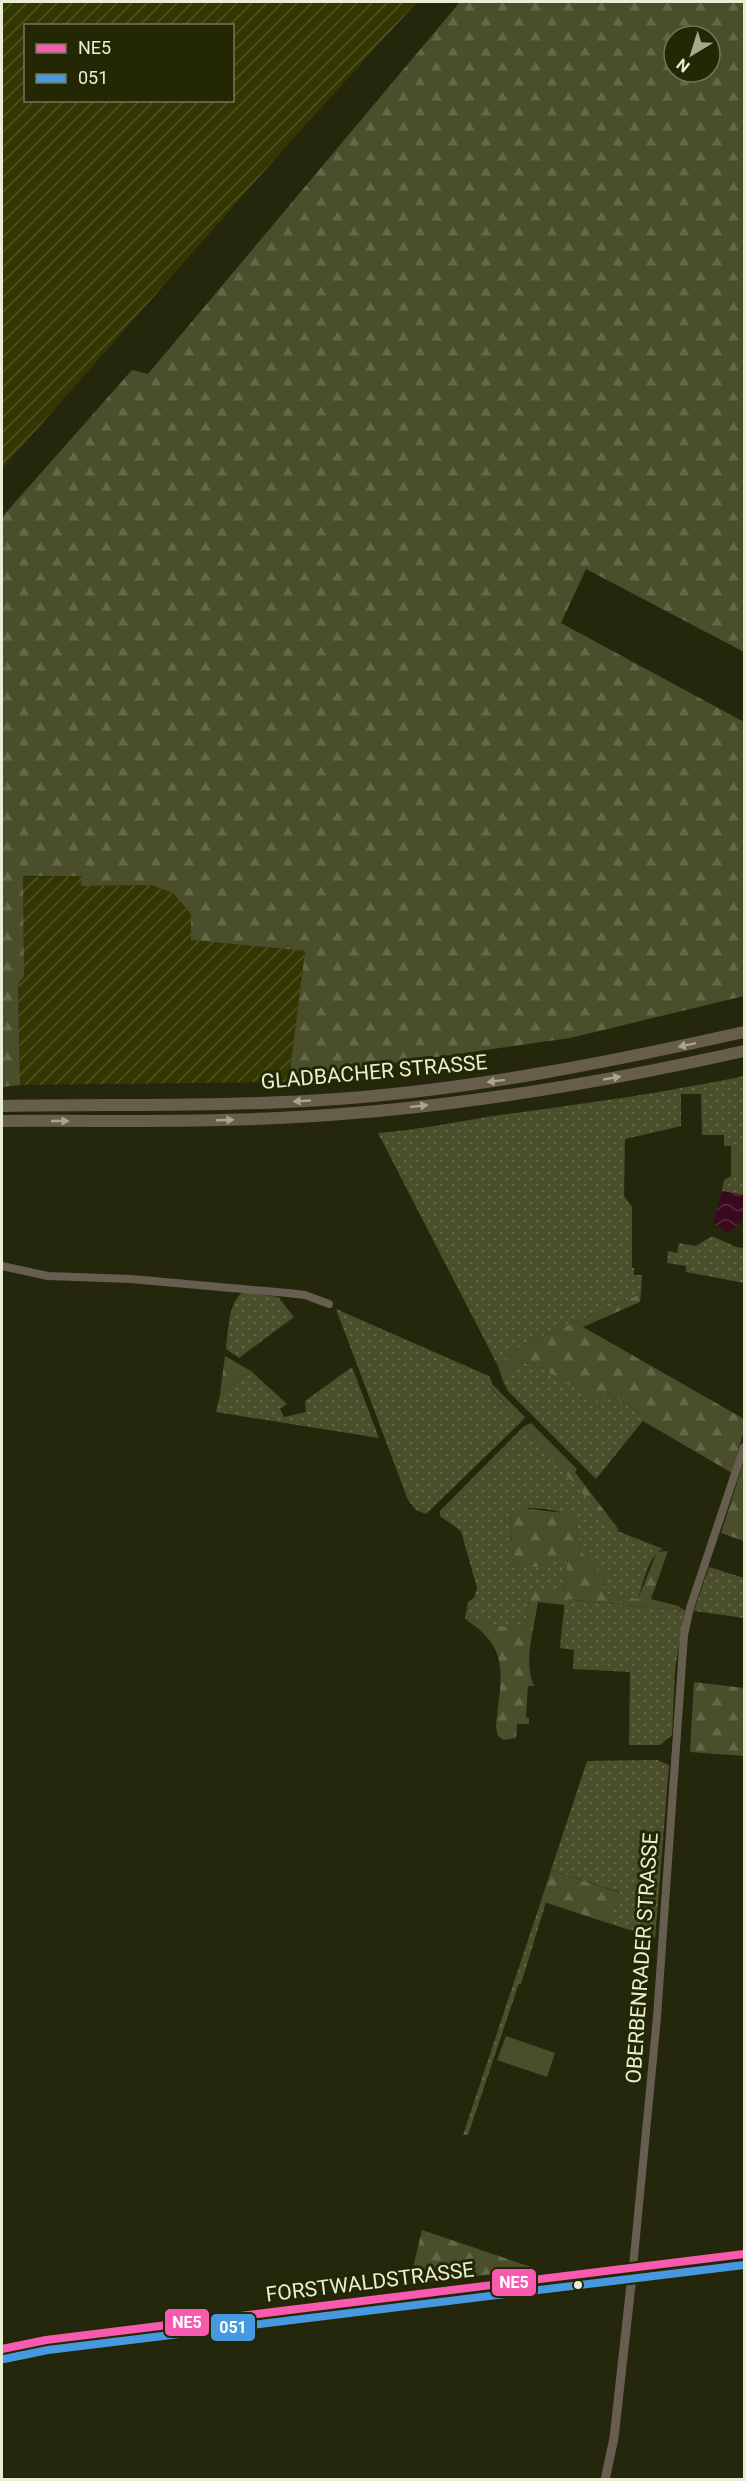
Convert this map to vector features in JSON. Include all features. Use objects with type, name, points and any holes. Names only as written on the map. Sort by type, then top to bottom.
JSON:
[{"type":"main road","name":"GLADBACHER STRASSE","points":[[2,1106],[279,1102],[387,1094],[505,1080],[744,1032]]},
{"type":"main road","name":"GLADBACHER STRASSE","points":[[2,1121],[226,1120],[389,1110],[572,1085],[744,1051]]},
{"type":"street","points":[[2,1266],[48,1276],[131,1279],[288,1293],[305,1295],[328,1304]]},
{"type":"street","name":"OBERBENRADER STRASSE","points":[[605,2480],[614,2438],[657,2017],[684,1635],[690,1608],[744,1447]]},
{"type":"street","name":"FORSTWALDSTRASSE","points":[[2,2349],[46,2340],[744,2254]]},
{"type":"shaded area","points":[[2,2],[417,2],[281,152],[2,469]]},
{"type":"shaded area","points":[[81,876],[81,886],[151,885],[173,893],[191,914],[192,940],[305,951],[289,1078],[285,1082],[20,1085],[18,984],[24,976],[23,877]]},
{"type":"green space","points":[[460,2],[744,2],[744,652],[586,569],[561,623],[744,722],[744,996],[570,1038],[289,1078],[305,951],[191,940],[191,914],[173,893],[151,885],[81,886],[81,876],[23,876],[24,976],[18,984],[20,1085],[2,1087],[2,517],[132,370],[148,374]]},
{"type":"green space","points":[[744,1076],[744,1195],[722,1191],[724,1180],[731,1176],[731,1146],[724,1146],[724,1135],[702,1135],[701,1094],[681,1094],[681,1126],[625,1139],[624,1196],[632,1207],[632,1268],[634,1268],[634,1275],[642,1275],[641,1294],[522,1345],[498,1366],[378,1133],[622,1098]]},
{"type":"green space","points":[[732,1148],[744,1149],[744,1176],[732,1175]]},
{"type":"green space","points":[[712,1236],[736,1247],[744,1248],[744,1283],[686,1272],[686,1266],[667,1263],[668,1251],[677,1253],[679,1243],[696,1246]]},
{"type":"green space","points":[[243,1292],[278,1297],[294,1317],[239,1358],[226,1349],[234,1303]]},
{"type":"green space","points":[[641,1294],[640,1302],[583,1327],[744,1419],[744,1430],[732,1473],[643,1421],[646,1417],[606,1391],[599,1402],[531,1362],[519,1364],[503,1381],[498,1366],[522,1345]]},
{"type":"green space","points":[[336,1309],[489,1376],[493,1385],[490,1387],[521,1422],[426,1514],[416,1510],[408,1500]]},
{"type":"green space","points":[[225,1356],[251,1371],[220,1395]]},
{"type":"green space","points":[[531,1362],[599,1401],[606,1391],[646,1417],[596,1479],[508,1391],[503,1381],[519,1364]]},
{"type":"green space","points":[[352,1367],[379,1438],[216,1412],[220,1395],[251,1371],[287,1404],[280,1409],[284,1417],[306,1412],[305,1401]]},
{"type":"green space","points":[[493,1385],[525,1417],[521,1422],[490,1386]]},
{"type":"green space","points":[[531,1423],[577,1469],[575,1472],[619,1530],[615,1531],[524,1426]]},
{"type":"green space","points":[[524,1426],[615,1530],[663,1549],[650,1564],[638,1599],[602,1593],[605,1576],[581,1551],[575,1518],[552,1510],[524,1509],[510,1513],[513,1559],[520,1566],[536,1567],[568,1557],[564,1593],[531,1589],[524,1630],[465,1619],[468,1602],[474,1598],[477,1588],[461,1531],[440,1516],[440,1511]]},
{"type":"green space","points":[[744,1461],[744,1541],[721,1533]]},
{"type":"green space","points":[[518,1508],[566,1513],[575,1518],[581,1551],[605,1576],[602,1593],[638,1599],[657,1552],[668,1551],[651,1599],[678,1606],[685,1611],[566,1599],[565,1605],[538,1602],[529,1656],[534,1686],[528,1686],[526,1717],[529,1718],[529,1724],[517,1724],[516,1738],[504,1740],[498,1736],[496,1727],[501,1679],[497,1654],[491,1642],[465,1619],[524,1630],[531,1588],[564,1593],[568,1558],[536,1567],[521,1567],[513,1559],[510,1513]]},
{"type":"green space","points":[[709,1567],[744,1578],[744,1618],[694,1611]]},
{"type":"green space","points":[[565,1599],[685,1611],[675,1670],[672,1735],[660,1745],[629,1745],[630,1672],[573,1669],[574,1650],[560,1648]]},
{"type":"green space","points":[[694,1682],[744,1688],[744,1756],[690,1752]]},
{"type":"green space","points":[[657,1760],[669,1765],[655,1938],[608,1923],[619,1892],[551,1870],[587,1761]]},
{"type":"green space","points":[[551,1870],[620,1893],[608,1923],[541,1901]]},
{"type":"green space","points":[[541,1901],[546,1902],[521,1984],[519,1983],[468,2135],[463,2135]]},
{"type":"green space","points":[[506,2036],[555,2053],[547,2077],[497,2060]]},
{"type":"green space","points":[[422,2230],[534,2268],[534,2269],[409,2284]]},
{"type":"water","points":[[722,1191],[744,1195],[742,1221],[729,1233],[713,1223]]},
{"type":"transit line","name":"NE5","points":[[2,2349],[46,2340],[744,2254]]},
{"type":"transit line","name":"051","points":[[4,2359],[48,2350],[744,2265]]}]
